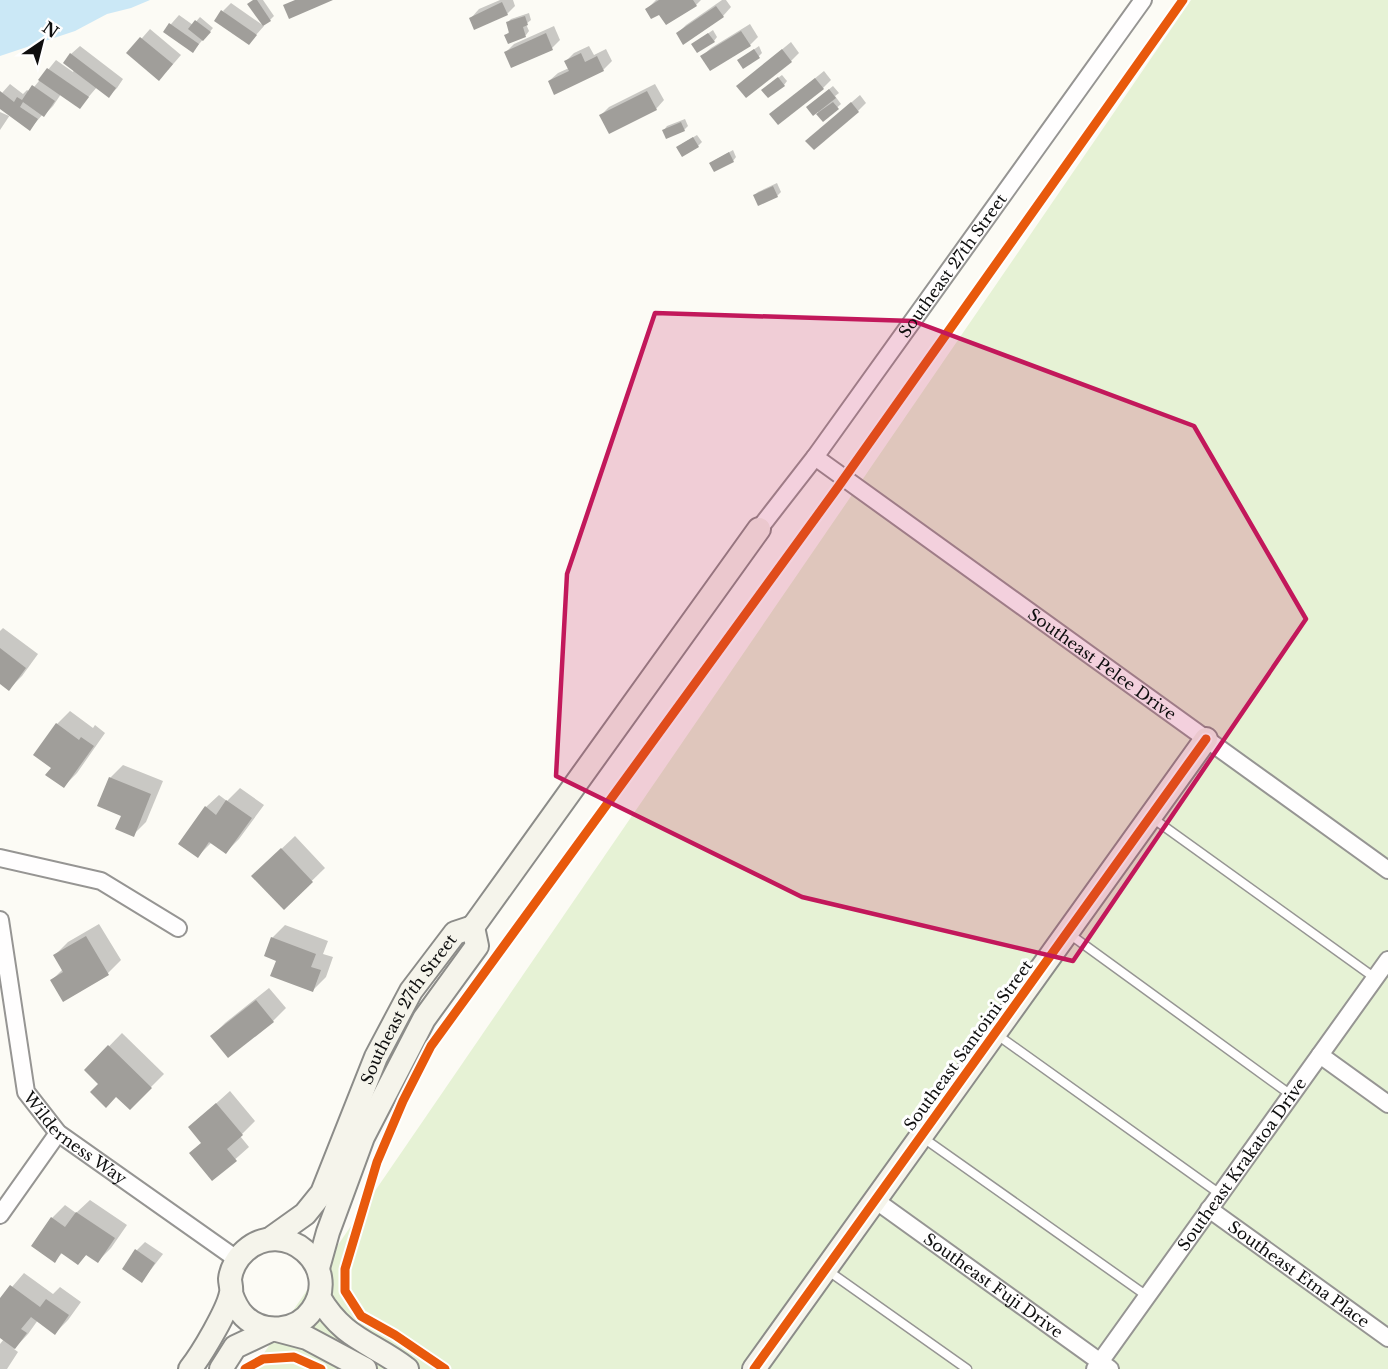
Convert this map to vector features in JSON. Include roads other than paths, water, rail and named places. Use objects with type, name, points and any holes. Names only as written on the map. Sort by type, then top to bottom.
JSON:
[{"type":"main road","points":[[473,927],[759,529]]},
{"type":"main road","name":"Southeast Santoini Street","points":[[754,1369],[1206,740]]},
{"type":"main road","name":"Southeast 27th Street","points":[[270,1239],[305,1214],[322,1193],[376,1057],[411,991],[455,933],[473,927],[477,946],[424,1019],[363,1137],[328,1232],[318,1268]]},
{"type":"main road","points":[[221,1369],[235,1347],[273,1329],[288,1328],[301,1321],[312,1311],[319,1297],[321,1283],[318,1268],[310,1255],[299,1245],[285,1240],[270,1239],[256,1243],[237,1260],[230,1278],[231,1293],[236,1307],[246,1318],[259,1326],[273,1329],[307,1338],[365,1369]]},
{"type":"main road","points":[[190,1369],[214,1330],[231,1293]]},
{"type":"main road","points":[[319,1297],[332,1318],[354,1338],[407,1369]]},
{"type":"street","name":"Southeast 27th Street","points":[[759,529],[815,457],[1143,0]]},
{"type":"street","name":"Southeast Pelee Drive","points":[[815,457],[1388,870]]},
{"type":"street","points":[[0,858],[101,881],[178,928]]},
{"type":"street","name":"Wilderness Way","points":[[0,920],[26,1092],[58,1133],[237,1260]]},
{"type":"street","name":"Southeast Krakatoa Drive","points":[[1102,1367],[1147,1296],[1388,960]]},
{"type":"street","points":[[1320,1055],[1388,1104]]},
{"type":"street","points":[[0,1215],[58,1133]]},
{"type":"street","name":"Southeast Fuji Drive","points":[[875,1200],[1102,1367]]},
{"type":"street","name":"Southeast Etna Place","points":[[1209,1209],[1388,1338]]},
{"type":"lane","points":[[1151,817],[1375,978]]},
{"type":"lane","points":[[1068,932],[1291,1095]]},
{"type":"lane","points":[[995,1033],[1220,1194]]},
{"type":"lane","points":[[921,1136],[1147,1296]]},
{"type":"lane","points":[[826,1269],[966,1369]]},
{"type":"water","points":[[0,0],[150,0],[107,14],[75,31],[0,56]]}]
